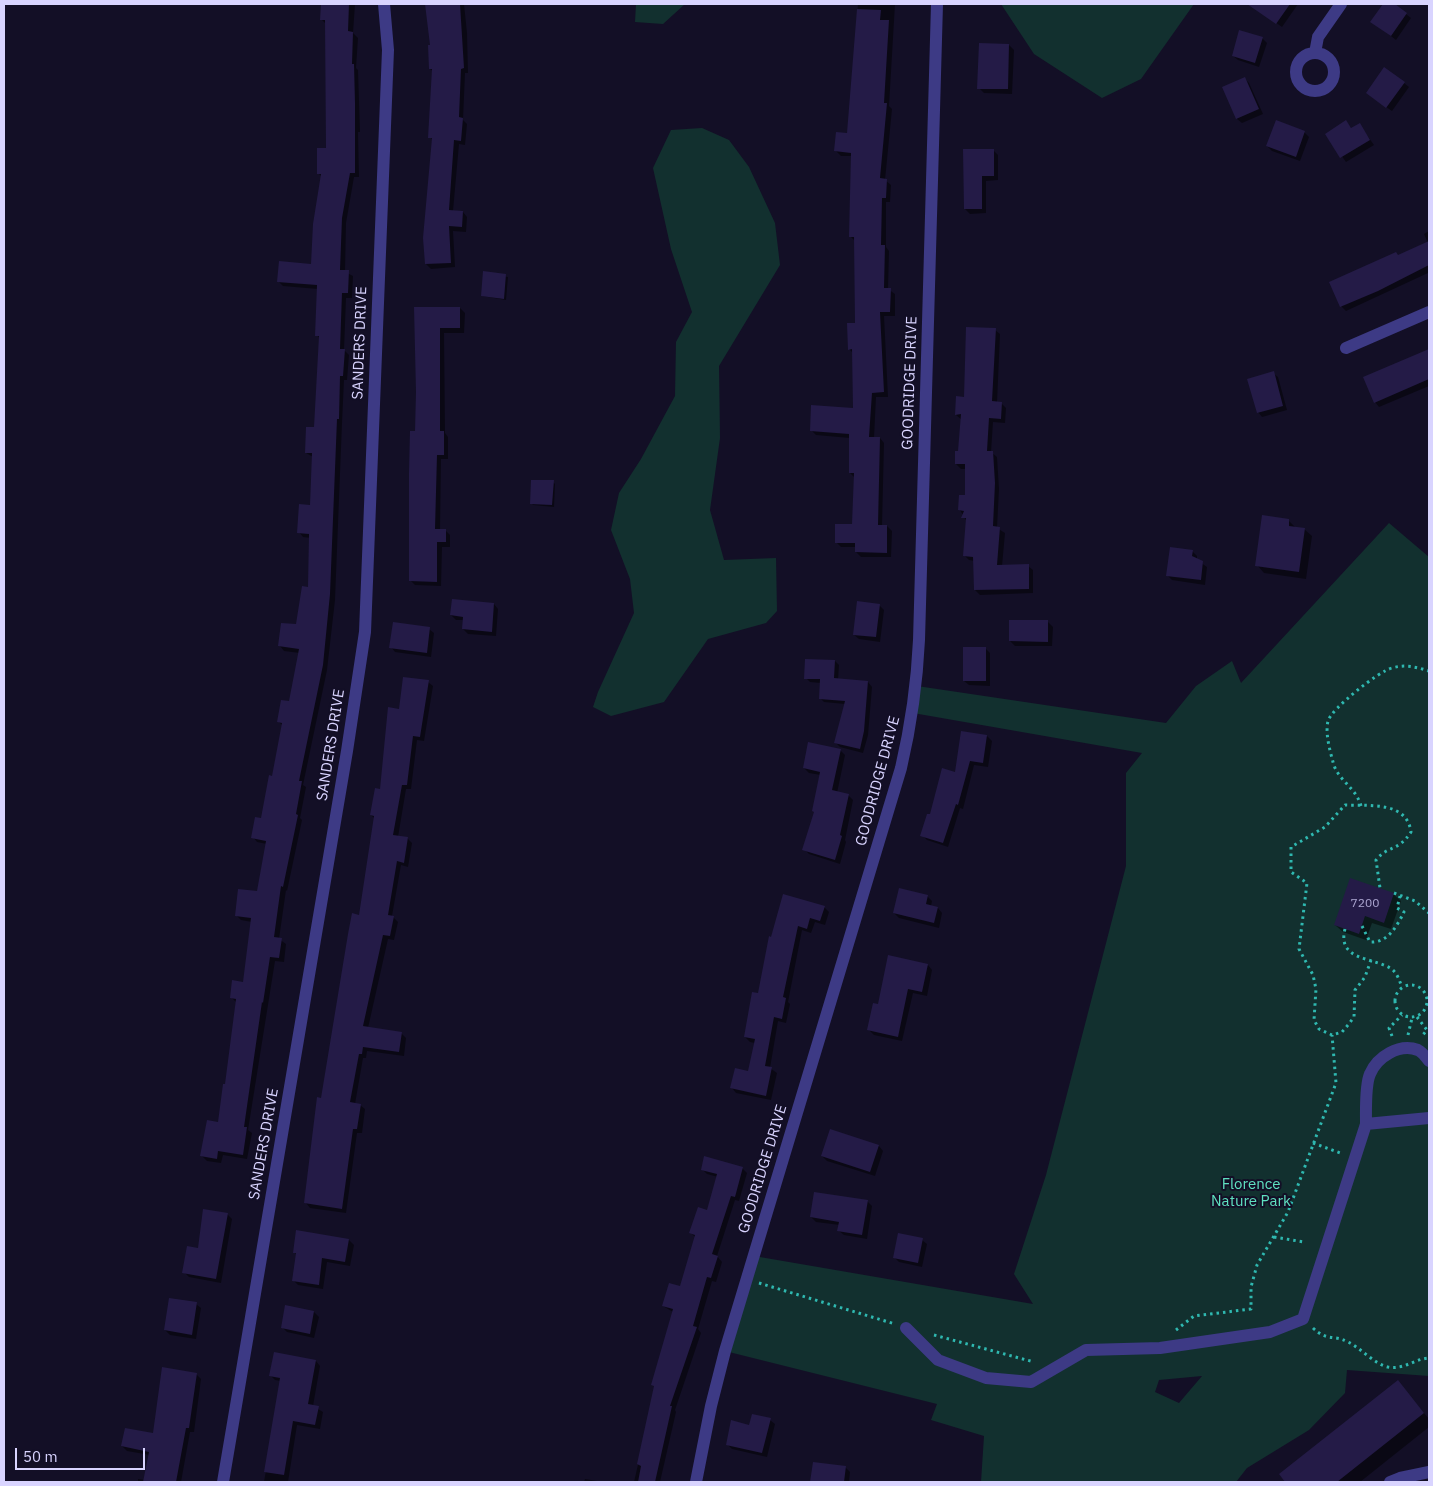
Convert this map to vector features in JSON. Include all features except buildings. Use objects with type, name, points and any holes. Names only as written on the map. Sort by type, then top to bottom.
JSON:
[{"type":"street","name":"SANDERS DRIVE","points":[[222,1482],[344,770],[364,632],[388,50],[384,4]]},
{"type":"street","name":"GOODRIDGE DRIVE","points":[[696,1482],[711,1406],[747,1279],[901,768],[917,686],[937,4]]},
{"type":"street","points":[[1315,53],[1318,37],[1341,4]]},
{"type":"street","points":[[1346,348],[1429,312]]},
{"type":"street","points":[[906,1328],[938,1360],[986,1378],[1032,1382],[1086,1350],[1160,1348],[1197,1343],[1270,1332],[1303,1319],[1366,1124],[1369,1076],[1382,1058],[1393,1051],[1405,1048],[1419,1051],[1429,1061]]},
{"type":"street","points":[[1366,1124],[1429,1118]]},
{"type":"street","points":[[1390,1482],[1429,1472]]},
{"type":"path","points":[[1362,806],[1359,797],[1338,775],[1333,764],[1328,735],[1328,720],[1336,710],[1376,675],[1391,668],[1411,666],[1429,671]]},
{"type":"path","points":[[1371,960],[1365,977],[1355,990],[1354,1017],[1342,1032],[1332,1035],[1319,1029],[1314,1020],[1316,989],[1313,975],[1298,949],[1307,882],[1291,872],[1291,846],[1325,827],[1345,805],[1389,807],[1401,813],[1409,821],[1411,832],[1397,848],[1383,851],[1376,860],[1380,888]]},
{"type":"path","points":[[1394,893],[1415,901],[1429,913]]},
{"type":"path","points":[[1362,926],[1370,942],[1378,943],[1394,931],[1404,912],[1397,908],[1400,896]]},
{"type":"path","points":[[1345,929],[1343,943],[1347,949],[1391,968],[1402,987]]},
{"type":"path","points":[[1417,1017],[1425,1010],[1428,994],[1419,987],[1408,985],[1402,987],[1394,1001],[1395,1007],[1402,1015],[1417,1017],[1427,1030],[1418,1040],[1419,1051]]},
{"type":"path","points":[[1393,1051],[1394,1041],[1389,1028],[1402,1015]]},
{"type":"path","points":[[1170,1334],[1194,1316],[1251,1309],[1251,1287],[1257,1265],[1288,1212],[1336,1083],[1332,1035]]},
{"type":"path","points":[[1313,1143],[1343,1154]]},
{"type":"path","points":[[1274,1237],[1304,1242]]},
{"type":"path","points":[[747,1279],[906,1328],[1041,1364]]},
{"type":"path","points":[[1303,1319],[1323,1337],[1347,1341],[1387,1367],[1404,1367],[1418,1359],[1429,1358]]},
{"type":"green space","points":[[636,4],[685,4],[663,24],[635,22]]},
{"type":"green space","points":[[1001,4],[1194,4],[1141,79],[1102,98],[1034,54]]},
{"type":"green space","points":[[702,128],[729,140],[749,167],[775,223],[780,265],[719,366],[720,438],[710,510],[724,560],[776,558],[777,611],[766,623],[708,639],[664,702],[611,716],[593,707],[634,613],[630,579],[611,530],[619,493],[641,459],[675,396],[676,342],[692,312],[671,249],[653,168],[671,130]]},
{"type":"green space","name":"Florence Nature Park","points":[[1389,523],[1429,557],[1429,1376],[1347,1370],[1345,1393],[1309,1430],[1247,1468],[1236,1482],[981,1482],[984,1436],[931,1420],[937,1404],[725,1351],[754,1256],[1033,1304],[1014,1274],[1046,1175],[1126,866],[1126,773],[1142,753],[913,713],[917,686],[1166,723],[1196,686],[1232,661],[1241,683]],"holes":[[[1202,1376],[1179,1403],[1155,1392],[1159,1380]]]}]
